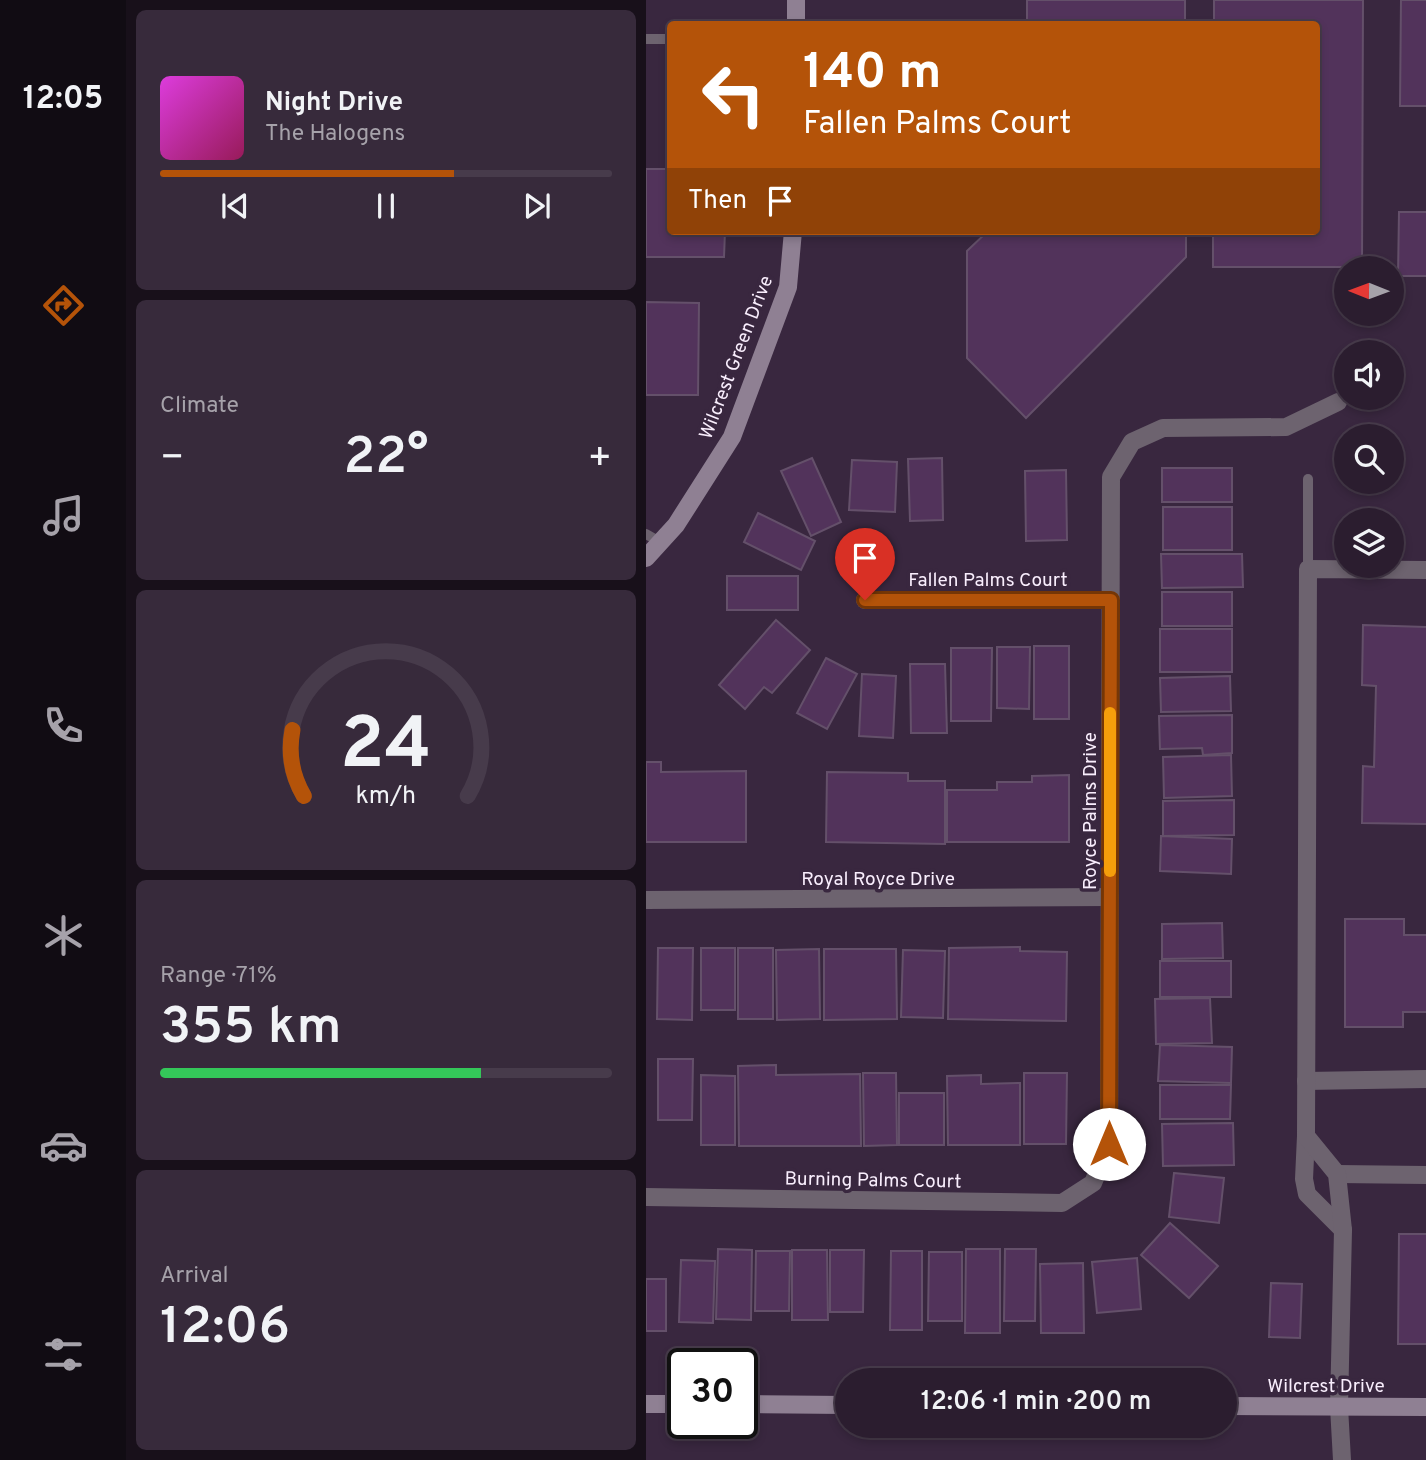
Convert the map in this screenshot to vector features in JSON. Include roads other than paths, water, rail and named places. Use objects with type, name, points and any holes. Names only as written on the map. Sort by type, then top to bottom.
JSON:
[{"type":"street","points":[[796,0],[796,21]]},
{"type":"street","name":"Wilcrest Green Drive","points":[[646,558],[653,538],[676,524],[732,438],[788,287],[793,235]]},
{"type":"street","name":"Royce Palms Drive","points":[[1093,1182],[1109,1144],[1111,477],[1132,442],[1163,428],[1286,427],[1334,404]]},
{"type":"street","points":[[1343,1230],[1307,1194],[1304,1179],[1308,569],[1426,570]]},
{"type":"street","name":"Fallen Palms Court","points":[[865,600],[1111,600]]},
{"type":"street","name":"Royal Royce Drive","points":[[646,900],[1110,897]]},
{"type":"street","points":[[1306,1081],[1426,1079]]},
{"type":"street","points":[[1306,1136],[1337,1174],[1343,1230],[1339,1407],[1342,1460]]},
{"type":"street","points":[[1337,1174],[1426,1175]]},
{"type":"street","name":"Burning Palms Court","points":[[646,1197],[1062,1202],[1093,1182]]},
{"type":"street","points":[[646,1404],[667,1404]]},
{"type":"street","points":[[758,1404],[835,1405]]},
{"type":"street","name":"Wilcrest Drive","points":[[1237,1406],[1426,1407]]},
{"type":"lane","points":[[646,39],[667,39]]},
{"type":"lane","points":[[1308,479],[1308,569]]}]
